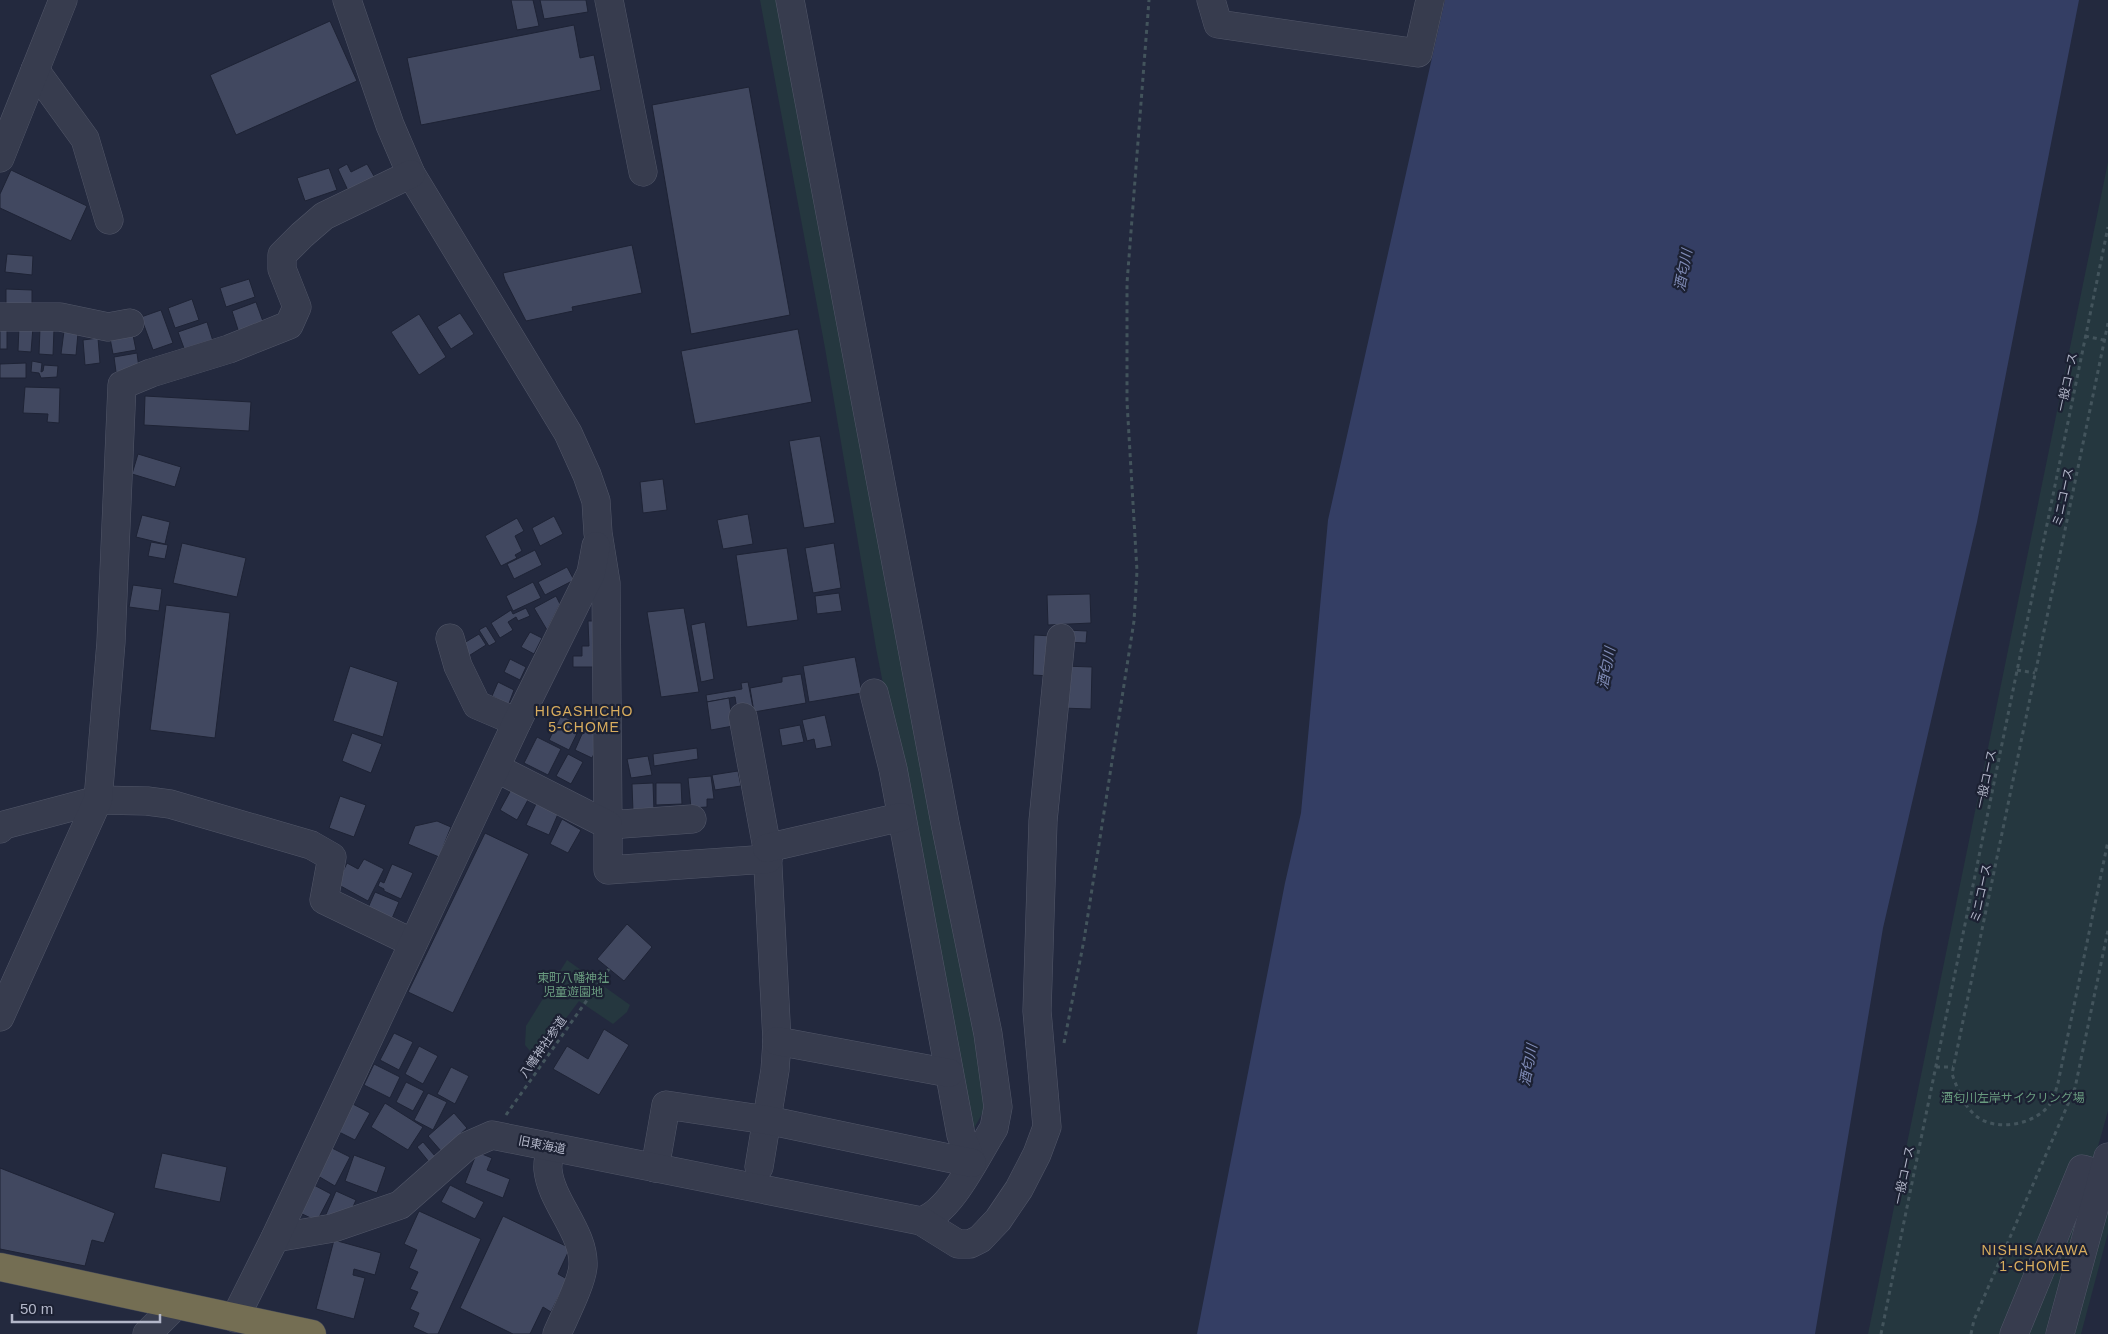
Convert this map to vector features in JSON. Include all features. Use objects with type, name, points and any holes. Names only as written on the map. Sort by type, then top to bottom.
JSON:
[{"type":"highway","points":[[0,1267],[312,1334]]},
{"type":"street","points":[[1,151],[63,0]]},
{"type":"street","points":[[347,0],[390,125],[411,174],[568,433],[587,474],[596,501],[598,533],[606,583],[608,870],[767,854],[901,816]]},
{"type":"street","points":[[609,0],[643,172]]},
{"type":"street","points":[[790,0],[945,823],[988,1034],[998,1107],[994,1128],[950,1199],[935,1215],[921,1222]]},
{"type":"street","points":[[1212,0],[1218,24],[1418,53],[1430,0]]},
{"type":"street","points":[[35,70],[85,139],[109,220]]},
{"type":"street","points":[[0,1017],[98,800],[111,642],[122,385],[152,373],[229,349],[289,325],[297,307],[282,269],[282,255],[302,234],[324,216],[411,174]]},
{"type":"street","points":[[0,317],[60,317],[108,327],[130,323]]},
{"type":"street","points":[[235,1318],[517,722],[591,573],[598,533]]},
{"type":"street","points":[[450,638],[458,666],[477,705],[517,722]]},
{"type":"street","name":"旧東海道","points":[[492,1135],[921,1222],[958,1244],[970,1244],[980,1238],[998,1220],[1019,1190],[1037,1154],[1047,1127],[1037,1011],[1043,821],[1061,638]]},
{"type":"street","points":[[874,693],[893,769],[961,1134],[972,1163]]},
{"type":"street","points":[[743,717],[767,854],[777,1041],[768,1120],[759,1167]]},
{"type":"street","points":[[496,768],[608,825],[692,820]]},
{"type":"street","points":[[0,829],[4,825],[98,800],[148,801],[170,804],[310,846],[332,857],[324,900],[413,943]]},
{"type":"street","points":[[777,1041],[949,1073]]},
{"type":"street","points":[[654,1168],[666,1105],[768,1120],[972,1163]]},
{"type":"street","points":[[274,1238],[333,1228],[400,1205],[467,1146],[492,1135]]},
{"type":"street","points":[[550,1147],[547,1169],[553,1188],[580,1246],[584,1266],[581,1278],[557,1334]]},
{"type":"street","points":[[2014,1334],[2082,1169],[2106,1166],[2060,1334]]},
{"type":"street","points":[[147,1334],[176,1305]]},
{"type":"path","points":[[1064,1044],[1084,940],[1134,621],[1137,571],[1127,402],[1127,283],[1149,0]]},
{"type":"path","name":"一般コース","points":[[1881,1334],[2108,226]]},
{"type":"path","name":"ミニコース","points":[[2108,323],[2106,340],[1953,1067],[1952,1074],[1960,1098],[1977,1117],[2000,1125],[2020,1124],[2039,1114],[2053,1098],[2058,1083],[2108,841]]},
{"type":"path","points":[[2086,336],[2106,340]]},
{"type":"path","points":[[2017,670],[2036,673]]},
{"type":"path","points":[[1971,1334],[1974,1320],[2075,1088],[2108,930]]},
{"type":"path","name":"八幡神社参道","points":[[492,1135],[609,969]]},
{"type":"path","points":[[1936,1067],[1953,1067]]},
{"type":"path","points":[[2053,1098],[2068,1105]]},
{"type":"green space","points":[[760,0],[786,0],[989,1101],[971,1134],[876,648],[825,348]]},
{"type":"green space","name":"酒匂川左岸サイクリング場","points":[[2108,162],[2108,1111],[2045,1334],[1868,1334]]},
{"type":"green space","name":"東町八幡神社 児童遊園地","points":[[567,960],[630,1005],[627,1012],[613,1024],[579,1001],[536,1058],[525,1045],[526,1026]]},
{"type":"green space","points":[[2108,1177],[2108,1233],[2081,1334],[2068,1334]]},
{"type":"water","name":"酒匂川","points":[[1445,0],[2079,0],[1977,522],[1883,928],[1815,1334],[1197,1334],[1285,883],[1301,813],[1328,520]]},
{"type":"building","points":[[511,0],[533,0],[539,26],[517,30]]},
{"type":"building","points":[[540,0],[586,0],[588,12],[544,19]]},
{"type":"building","points":[[330,21],[357,81],[236,135],[210,75]]},
{"type":"building","points":[[574,25],[580,58],[594,55],[601,90],[421,125],[407,58]]},
{"type":"building","points":[[749,87],[790,315],[691,334],[652,105]]},
{"type":"building","points":[[347,164],[351,172],[367,164],[378,183],[351,197],[338,169]]},
{"type":"building","points":[[329,168],[337,190],[305,201],[297,178]]},
{"type":"building","points":[[11,170],[87,206],[71,241],[0,208],[0,194]]},
{"type":"building","points":[[632,245],[642,293],[572,307],[573,311],[526,321],[503,273]]},
{"type":"building","points":[[7,254],[33,256],[32,275],[5,272]]},
{"type":"building","points":[[249,279],[255,297],[226,307],[220,288]]},
{"type":"building","points":[[6,289],[32,290],[32,308],[6,307]]},
{"type":"building","points":[[192,299],[199,320],[175,328],[168,308]]},
{"type":"building","points":[[256,302],[265,327],[240,336],[232,311]]},
{"type":"building","points":[[161,310],[173,343],[153,350],[141,317]]},
{"type":"building","points":[[460,313],[474,334],[451,349],[437,327]]},
{"type":"building","points":[[419,314],[446,357],[419,375],[391,332]]},
{"type":"building","points":[[207,322],[213,341],[185,351],[178,332]]},
{"type":"building","points":[[19,326],[33,327],[31,352],[18,351]]},
{"type":"building","points":[[40,328],[54,329],[53,355],[39,354]]},
{"type":"building","points":[[0,329],[7,329],[7,349],[0,349]]},
{"type":"building","points":[[798,329],[812,402],[695,424],[681,351]]},
{"type":"building","points":[[64,331],[78,333],[76,355],[61,354]]},
{"type":"building","points":[[133,335],[136,350],[113,354],[110,338]]},
{"type":"building","points":[[98,338],[100,363],[85,365],[83,340]]},
{"type":"building","points":[[137,353],[139,368],[116,372],[114,357]]},
{"type":"building","points":[[32,361],[42,363],[41,372],[44,365],[58,366],[57,377],[41,378],[39,373],[31,372]]},
{"type":"building","points":[[26,363],[26,378],[0,378],[0,364]]},
{"type":"building","points":[[25,387],[60,388],[59,423],[47,422],[48,414],[23,413]]},
{"type":"building","points":[[145,396],[251,402],[249,431],[144,425]]},
{"type":"building","points":[[820,436],[835,523],[804,528],[789,441]]},
{"type":"building","points":[[138,454],[181,467],[175,487],[132,474]]},
{"type":"building","points":[[663,479],[667,510],[643,513],[640,482]]},
{"type":"building","points":[[748,514],[753,544],[723,549],[717,520]]},
{"type":"building","points":[[142,515],[170,522],[165,544],[136,537]]},
{"type":"building","points":[[554,516],[563,534],[540,546],[532,528]]},
{"type":"building","points":[[517,518],[524,531],[515,536],[522,551],[515,555],[517,558],[501,566],[485,536]]},
{"type":"building","points":[[151,542],[168,545],[165,559],[148,556]]},
{"type":"building","points":[[182,543],[246,558],[237,597],[173,583]]},
{"type":"building","points":[[834,543],[841,588],[813,593],[805,548]]},
{"type":"building","points":[[787,548],[798,620],[747,627],[736,555]]},
{"type":"building","points":[[535,550],[542,565],[514,579],[507,564]]},
{"type":"building","points":[[567,567],[574,580],[545,595],[538,582]]},
{"type":"building","points":[[533,582],[541,598],[513,611],[506,596]]},
{"type":"building","points":[[133,585],[162,589],[159,611],[129,607]]},
{"type":"building","points":[[839,593],[842,611],[817,614],[815,596]]},
{"type":"building","points":[[1090,594],[1091,623],[1048,625],[1047,595]]},
{"type":"building","points":[[556,596],[560,604],[547,630],[534,608]]},
{"type":"building","points":[[166,605],[230,613],[215,738],[150,730]]},
{"type":"building","points":[[526,608],[530,616],[518,621],[516,617],[508,622],[513,630],[500,638],[491,623],[511,610],[513,614]]},
{"type":"building","points":[[684,608],[699,692],[661,697],[647,612]]},
{"type":"building","points":[[588,621],[603,621],[604,667],[573,667],[573,656],[582,656],[582,646],[589,646]]},
{"type":"building","points":[[705,622],[714,679],[701,682],[691,625]]},
{"type":"building","points":[[486,626],[496,642],[489,646],[479,630]]},
{"type":"building","points":[[1066,630],[1087,631],[1086,643],[1066,642]]},
{"type":"building","points":[[530,632],[542,638],[534,654],[521,647]]},
{"type":"building","points":[[479,634],[486,645],[467,657],[459,646]]},
{"type":"building","points":[[1034,635],[1052,636],[1050,676],[1033,675]]},
{"type":"building","points":[[855,657],[862,693],[809,702],[803,666]]},
{"type":"building","points":[[510,659],[526,667],[520,680],[504,672]]},
{"type":"building","points":[[350,666],[398,682],[383,737],[333,721]]},
{"type":"building","points":[[1063,666],[1092,667],[1091,709],[1061,708]]},
{"type":"building","points":[[801,674],[806,703],[754,712],[750,688],[782,682],[782,677]]},
{"type":"building","points":[[498,682],[514,690],[508,706],[498,706],[500,700],[492,696]]},
{"type":"building","points":[[748,682],[753,708],[737,710],[735,697],[707,702],[706,695],[742,689],[741,683]]},
{"type":"building","points":[[729,698],[733,726],[711,730],[707,702]]},
{"type":"building","points":[[561,715],[581,725],[569,750],[549,740]]},
{"type":"building","points":[[825,715],[832,746],[816,749],[814,739],[807,741],[802,720]]},
{"type":"building","points":[[586,725],[604,733],[592,758],[575,750]]},
{"type":"building","points":[[800,725],[804,742],[782,746],[779,729]]},
{"type":"building","points":[[352,733],[382,744],[371,773],[342,761]]},
{"type":"building","points":[[537,737],[561,749],[548,775],[524,763]]},
{"type":"building","points":[[697,748],[698,759],[654,766],[653,754]]},
{"type":"building","points":[[568,754],[583,762],[571,784],[556,776]]},
{"type":"building","points":[[648,756],[652,775],[631,778],[627,759]]},
{"type":"building","points":[[738,771],[741,786],[715,790],[712,775]]},
{"type":"building","points":[[711,776],[714,799],[707,799],[707,807],[691,808],[688,778]]},
{"type":"building","points":[[653,783],[654,811],[633,812],[632,784]]},
{"type":"building","points":[[656,783],[681,783],[682,804],[656,805]]},
{"type":"building","points":[[512,788],[529,798],[517,820],[500,810]]},
{"type":"building","points":[[340,796],[366,805],[354,837],[329,828]]},
{"type":"building","points":[[536,804],[558,814],[549,835],[526,825]]},
{"type":"building","points":[[562,819],[581,830],[568,853],[550,844]]},
{"type":"building","points":[[437,821],[451,827],[439,857],[408,844],[415,826]]},
{"type":"building","points":[[485,833],[529,854],[453,1013],[408,992]]},
{"type":"building","points":[[364,859],[384,869],[368,901],[337,884],[347,863],[358,869]]},
{"type":"building","points":[[392,864],[413,873],[401,899],[378,886],[380,881],[384,883]]},
{"type":"building","points":[[375,892],[399,902],[391,921],[367,910]]},
{"type":"building","points":[[627,924],[652,947],[624,981],[597,959]]},
{"type":"building","points":[[604,1029],[629,1045],[599,1095],[553,1069],[567,1046],[588,1059]]},
{"type":"building","points":[[394,1033],[413,1042],[399,1070],[380,1060]]},
{"type":"building","points":[[419,1046],[438,1056],[423,1084],[405,1074]]},
{"type":"building","points":[[374,1064],[400,1077],[390,1098],[364,1085]]},
{"type":"building","points":[[451,1067],[469,1076],[455,1104],[437,1094]]},
{"type":"building","points":[[406,1082],[424,1091],[413,1111],[396,1102]]},
{"type":"building","points":[[428,1093],[447,1102],[433,1130],[414,1120]]},
{"type":"building","points":[[351,1103],[370,1113],[355,1140],[337,1131]]},
{"type":"building","points":[[385,1103],[423,1127],[408,1150],[371,1127]]},
{"type":"building","points":[[454,1113],[467,1128],[441,1151],[428,1136]]},
{"type":"building","points":[[423,1142],[435,1156],[429,1162],[417,1147]]},
{"type":"building","points":[[332,1148],[350,1157],[335,1186],[318,1176]]},
{"type":"building","points":[[477,1152],[492,1158],[487,1170],[510,1179],[503,1198],[465,1183]]},
{"type":"building","points":[[162,1153],[227,1167],[220,1202],[154,1188]]},
{"type":"building","points":[[354,1155],[386,1167],[377,1193],[345,1181]]},
{"type":"building","points":[[0,1168],[115,1213],[104,1243],[92,1240],[85,1266],[0,1249]]},
{"type":"building","points":[[312,1184],[331,1194],[317,1221],[298,1212]]},
{"type":"building","points":[[450,1185],[484,1202],[475,1219],[441,1202]]},
{"type":"building","points":[[336,1191],[356,1200],[352,1209],[324,1219]]},
{"type":"building","points":[[419,1211],[481,1239],[438,1334],[428,1334],[413,1327],[419,1313],[410,1309],[418,1292],[410,1289],[418,1272],[409,1268],[417,1250],[404,1244]]},
{"type":"building","points":[[503,1216],[570,1248],[558,1274],[567,1279],[551,1312],[543,1307],[530,1334],[513,1334],[460,1308]]},
{"type":"building","points":[[334,1240],[381,1253],[375,1275],[354,1269],[353,1275],[365,1278],[354,1319],[316,1309]]},
{"type":"district","name":"HIGASHICHO 5-CHOME","points":[[584,720]]},
{"type":"district","name":"NISHISAKAWA 1-CHOME","points":[[2035,1258]]}]
